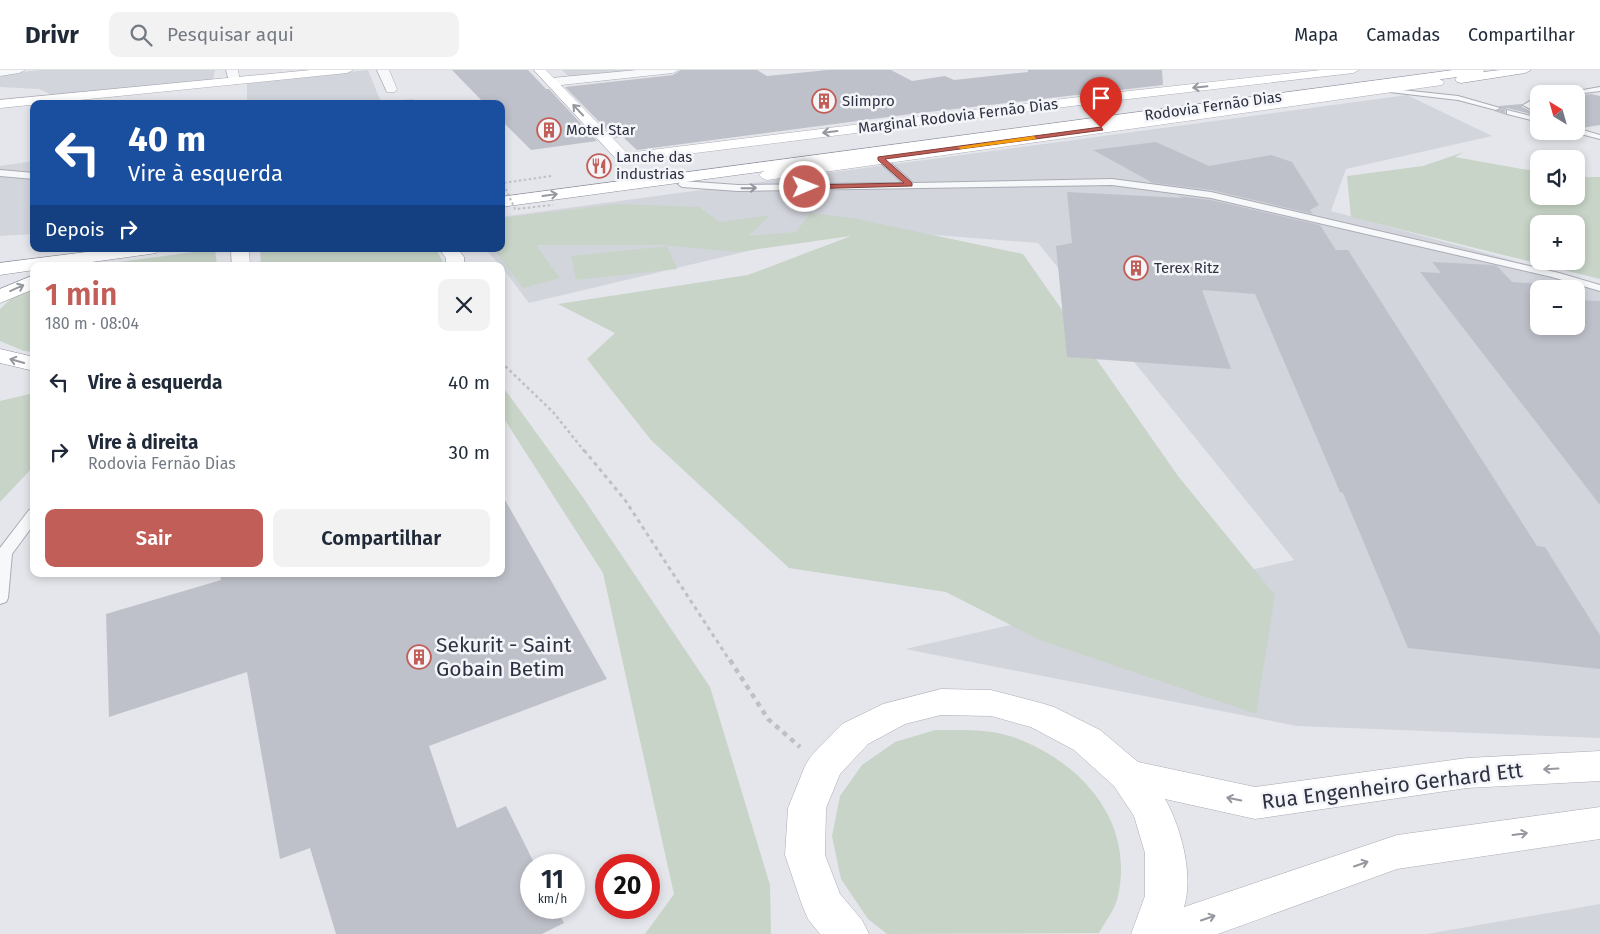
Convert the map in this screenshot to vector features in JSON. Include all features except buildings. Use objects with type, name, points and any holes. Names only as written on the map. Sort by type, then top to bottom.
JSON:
[{"type":"main road","points":[[42,100],[94,95],[233,76],[347,70]]},
{"type":"main road","points":[[540,70],[552,82]]},
{"type":"main road","name":"Marginal Rodovia Fernão Dias","points":[[552,82],[624,158],[1110,97],[1353,70]]},
{"type":"main road","name":"Rodovia Fernão Dias","points":[[505,189],[1418,70]]},
{"type":"main road","name":"Rodovia Fernão Dias","points":[[505,201],[1479,70]]},
{"type":"main road","name":"Rodovia Fernão Dias","points":[[601,188],[682,184],[767,175],[1525,70]]},
{"type":"main road","points":[[233,76],[235,96]]},
{"type":"main road","points":[[0,91],[5,95],[0,99]]},
{"type":"main road","points":[[0,99],[94,95]]},
{"type":"main road","points":[[0,104],[30,101]]},
{"type":"main road","points":[[0,253],[30,250]]},
{"type":"main road","points":[[52,262],[127,252]]},
{"type":"main road","points":[[91,262],[136,252]]},
{"type":"main road","points":[[0,269],[30,265]]},
{"type":"main road","points":[[0,297],[30,283]]},
{"type":"main road","points":[[0,356],[30,363]]},
{"type":"main road","name":"Rua Engenheiro Gerhard Ett","points":[[847,934],[823,905],[805,855],[807,808],[824,766],[855,734],[895,713],[942,702],[991,704],[1040,716],[1087,740],[1127,775],[1152,811],[1166,853],[1166,896],[1153,934]]},
{"type":"main road","name":"Rua Engenheiro Gerhard Ett","points":[[1127,775],[1255,803],[1467,773],[1600,766]]},
{"type":"main road","points":[[1162,934],[1397,852],[1600,823]]},
{"type":"street","points":[[0,72],[19,70]]},
{"type":"street","points":[[383,70],[391,89]]},
{"type":"street","points":[[552,82],[673,70]]},
{"type":"lane","points":[[1438,82],[1458,98]]},
{"type":"lane","points":[[1585,91],[1600,89]]},
{"type":"lane","points":[[1383,90],[1458,98],[1496,108]]},
{"type":"lane","points":[[1510,112],[1530,116]]},
{"type":"lane","points":[[1585,133],[1600,137]]},
{"type":"lane","points":[[880,158],[910,184]]},
{"type":"lane","points":[[0,173],[30,176]]},
{"type":"lane","points":[[682,184],[738,188],[1112,182],[1211,195],[1600,288]]},
{"type":"lane","points":[[0,598],[4,554],[30,518]]},
{"type":"path","points":[[505,183],[551,176]]},
{"type":"path","points":[[505,187],[515,209],[553,204]]},
{"type":"path","points":[[505,366],[552,412],[625,500],[768,719],[824,766]]},
{"type":"shaded area","points":[[41,70],[215,70],[213,80],[52,95],[39,89],[0,87],[0,74]]},
{"type":"shaded area","points":[[368,70],[380,100],[247,100],[247,82]]},
{"type":"shaded area","points":[[562,70],[644,70],[569,77]]},
{"type":"shaded area","name":"Terex Ritz","points":[[1407,95],[1492,136],[1346,169],[1331,211],[1530,265],[1530,270],[1548,270],[1600,284],[1600,738],[1297,726],[905,649],[1294,560],[1038,243],[845,228],[529,303],[505,271],[505,262],[497,262],[488,252],[505,252],[505,216]]},
{"type":"shaded area","points":[[30,162],[30,234],[0,236],[0,166]]},
{"type":"shaded area","points":[[1600,904],[1600,934],[1427,934]]},
{"type":"green space","points":[[1464,152],[1455,157],[1530,170],[1530,205],[1585,205],[1585,177],[1600,177],[1600,279],[1564,270],[1585,270],[1585,215],[1530,215],[1530,262],[1351,217],[1347,176],[1423,166]]},
{"type":"green space","points":[[617,204],[699,207],[720,222],[771,215],[748,236],[796,232],[810,213],[852,218],[1023,254],[1178,476],[1275,595],[1256,714],[1040,640],[946,592],[789,568],[651,440],[587,359],[615,333],[558,304],[748,275],[851,236],[737,252],[661,245],[536,245],[560,278],[523,288],[496,252],[505,252],[505,218]]},
{"type":"green space","points":[[667,246],[677,269],[576,280],[571,256]]},
{"type":"green space","points":[[193,252],[215,252],[217,262],[119,262]]},
{"type":"green space","points":[[260,252],[438,252],[443,262],[261,262]]},
{"type":"green space","points":[[30,287],[30,352],[0,341],[0,309],[16,294]]},
{"type":"green space","points":[[505,390],[582,496],[710,687],[770,885],[771,934],[645,934],[656,919],[660,919],[660,913],[674,894],[603,573],[505,420]]},
{"type":"green space","points":[[30,394],[30,470],[0,502],[0,401]]},
{"type":"green space","points":[[935,730],[968,730],[1000,733],[1021,740],[1044,751],[1065,765],[1084,782],[1100,801],[1111,822],[1119,845],[1121,870],[1117,901],[1099,933],[887,934],[868,919],[841,879],[832,836],[840,796],[862,765],[895,742]]},
{"type":"slow traffic","points":[[961,147],[1034,138]]},
{"type":"place","name":"SIimpro","points":[[824,101]]},
{"type":"place","name":"Motel Star","points":[[549,130]]},
{"type":"place","name":"Lanche das industrias","points":[[599,166]]},
{"type":"place","name":"Terex Ritz","points":[[1136,268]]},
{"type":"place","name":"Sekurit - Saint Gobain Betim","points":[[419,657]]},
{"type":"route","points":[[805,187],[910,184],[880,158],[1101,128]]}]
